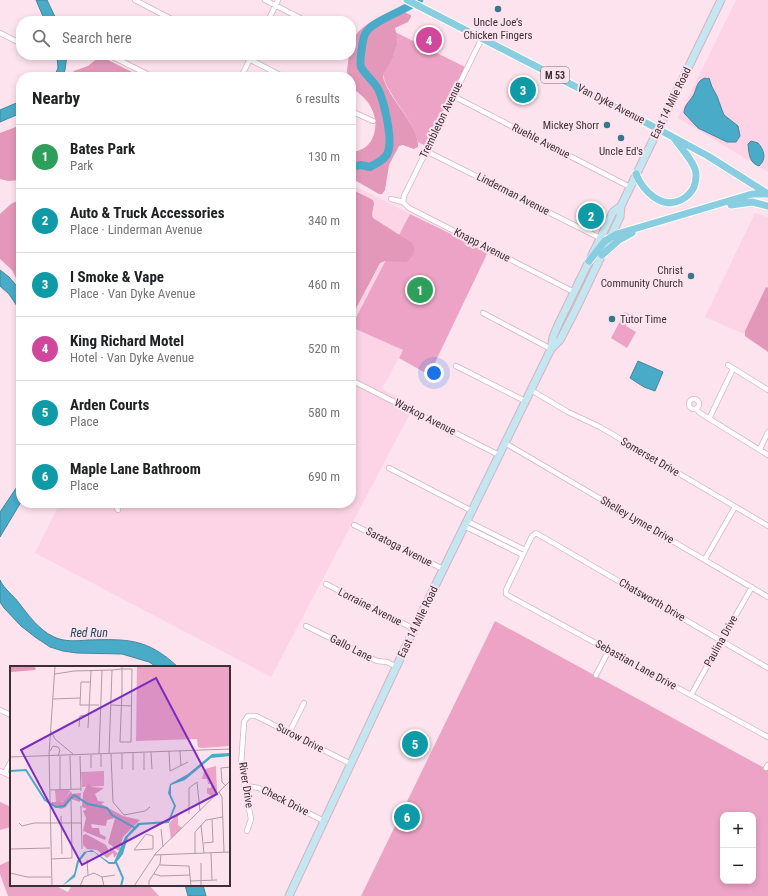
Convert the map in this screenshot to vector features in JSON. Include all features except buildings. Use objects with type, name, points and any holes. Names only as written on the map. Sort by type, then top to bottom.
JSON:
[{"type":"main road","name":"Van Dyke Avenue","points":[[408,0],[658,128],[712,159],[768,194]]},
{"type":"main road","name":"East 14 Mile Road","points":[[551,349],[560,340],[612,236],[620,217],[621,206],[721,0]]},
{"type":"main road","points":[[636,174],[644,188],[654,197],[663,202],[676,202],[684,199],[690,193],[696,181],[695,168],[673,137]]},
{"type":"main road","points":[[589,261],[605,240],[612,236],[752,194],[768,194]]},
{"type":"main road","points":[[602,255],[619,240],[634,233],[737,204],[752,202],[768,206]]},
{"type":"main road","name":"East 14 Mile Road","points":[[289,896],[414,629],[551,349],[553,337],[574,292],[613,212],[621,206]]},
{"type":"street","points":[[135,0],[165,16]]},
{"type":"street","points":[[265,0],[296,16]]},
{"type":"street","points":[[270,16],[278,0]]},
{"type":"street","points":[[0,33],[16,41]]},
{"type":"street","name":"Trembleton Avenue","points":[[403,202],[404,196],[426,150],[482,38]]},
{"type":"street","points":[[119,60],[143,72]]},
{"type":"street","points":[[244,72],[250,60]]},
{"type":"street","points":[[256,60],[276,72]]},
{"type":"street","name":"Ruehle Avenue","points":[[453,96],[630,187]]},
{"type":"street","points":[[356,113],[373,122]]},
{"type":"street","name":"Linderman Avenue","points":[[426,150],[600,238]]},
{"type":"street","name":"Knapp Avenue","points":[[391,199],[403,202],[409,208],[574,292]]},
{"type":"street","points":[[483,313],[551,349]]},
{"type":"street","points":[[728,365],[768,390]]},
{"type":"street","points":[[456,366],[525,401]]},
{"type":"street","points":[[709,419],[733,369]]},
{"type":"street","name":"Warkop Avenue","points":[[356,383],[499,455]]},
{"type":"street","name":"Somerset Drive","points":[[531,390],[568,412],[600,427],[768,526]]},
{"type":"street","points":[[696,409],[700,414],[768,455]]},
{"type":"street","points":[[760,449],[768,432]]},
{"type":"street","name":"Shelley Lynne Drive","points":[[505,443],[768,596]]},
{"type":"street","points":[[389,468],[472,511]]},
{"type":"street","points":[[704,559],[735,507]]},
{"type":"street","points":[[466,524],[525,550],[523,555],[466,524]]},
{"type":"street","name":"Saratoga Avenue","points":[[354,525],[444,569]]},
{"type":"street","name":"Chatsworth Drive","points":[[525,550],[532,536],[535,533],[539,534],[768,668]]},
{"type":"street","name":"Sebastian Lane Drive","points":[[523,555],[506,589],[506,593],[509,596],[768,737]]},
{"type":"street","name":"Lorraine Avenue","points":[[326,584],[414,629]]},
{"type":"street","name":"Paulina Drive","points":[[691,696],[752,587]]},
{"type":"street","name":"Gallo Lane","points":[[306,626],[377,661],[387,662],[397,667]]},
{"type":"street","points":[[596,675],[609,650]]},
{"type":"street","points":[[289,733],[304,703]]},
{"type":"street","points":[[0,710],[10,715]]},
{"type":"street","name":"Surow Drive","points":[[248,716],[256,716],[351,764]]},
{"type":"street","name":"River Drive","points":[[247,831],[251,819],[246,786],[241,770],[241,762],[244,722],[248,716]]},
{"type":"street","points":[[5,773],[10,763]]},
{"type":"street","points":[[0,771],[10,776]]},
{"type":"street","name":"Check Drive","points":[[246,786],[259,788],[324,821]]},
{"type":"shaded area","points":[[736,0],[768,0],[768,172],[678,118]]},
{"type":"shaded area","points":[[397,9],[411,15],[408,22],[395,28],[397,46],[383,77],[391,95],[414,130],[418,147],[414,149],[403,145],[399,146],[389,165],[385,190],[382,194],[379,194],[356,181],[356,151],[367,146],[373,137],[375,132],[375,117],[368,103],[356,91],[356,72],[347,72],[347,70],[348,60],[356,60],[356,35],[366,25]]},
{"type":"shaded area","points":[[395,32],[465,67],[426,146],[418,142],[410,122],[385,81],[384,72],[397,46]]},
{"type":"shaded area","points":[[95,60],[108,60],[132,72],[73,72],[88,66]]},
{"type":"shaded area","points":[[16,127],[16,180],[8,181],[0,179],[0,133]]},
{"type":"shaded area","points":[[356,187],[410,214],[356,317]]},
{"type":"shaded area","points":[[356,192],[373,200],[373,218],[412,243],[414,248],[411,258],[406,262],[385,261],[380,263],[356,309]]},
{"type":"shaded area","points":[[16,202],[16,278],[12,270],[0,259],[0,214]]},
{"type":"shaded area","points":[[755,213],[768,217],[768,350],[744,334],[705,317]]},
{"type":"shaded area","points":[[410,214],[488,252],[429,375],[399,358],[403,350],[356,329],[356,317]]},
{"type":"shaded area","points":[[766,287],[768,288],[768,352],[745,336],[745,331]]},
{"type":"shaded area","points":[[625,312],[631,315],[626,326],[636,332],[627,348],[611,338]]},
{"type":"shaded area","points":[[356,329],[403,350],[382,389],[414,406],[271,677],[35,553],[58,508],[356,508]]},
{"type":"shaded area","points":[[495,621],[768,770],[768,896],[361,896]]},
{"type":"shaded area","points":[[0,802],[10,807],[10,827],[0,830]]},
{"type":"shaded area","points":[[10,860],[10,886],[56,886],[68,892],[71,886],[150,886],[159,896],[8,896],[0,874],[0,865]]},
{"type":"water","points":[[36,0],[47,0],[55,16],[43,16]]},
{"type":"water","points":[[57,60],[66,60],[64,72],[56,72],[58,68]]},
{"type":"water","points":[[705,78],[709,78],[724,115],[738,126],[740,136],[736,142],[727,142],[698,128],[684,113],[698,83]]},
{"type":"water","points":[[16,103],[16,115],[0,122],[0,110]]},
{"type":"water","points":[[751,141],[758,143],[764,154],[762,163],[759,166],[753,163],[750,157],[748,144]]},
{"type":"water","points":[[0,270],[16,285],[16,304],[9,294],[0,286]]},
{"type":"water","points":[[638,361],[663,372],[655,391],[644,387],[630,378]]},
{"type":"water","points":[[16,488],[16,508],[17,508],[0,537],[0,512]]},
{"type":"water","name":"Red Run","points":[[0,580],[35,622],[44,631],[54,637],[71,641],[125,640],[136,642],[156,650],[177,666],[155,666],[149,662],[122,654],[77,653],[50,647],[21,626],[0,602]]},
{"type":"water","points":[[185,886],[203,886],[206,896],[188,896]]},
{"type":"waterway","points":[[356,166],[361,165],[370,167],[381,161],[387,154],[389,146],[389,130],[380,95],[376,86],[361,67],[360,60],[365,34],[374,25],[419,0]]},
{"type":"place","name":"Uncle Joe’s Chicken Fingers","points":[[498,9]]},
{"type":"place","name":"King Richard Motel","points":[[429,40]]},
{"type":"place","name":"I Smoke & Vape","points":[[523,90]]},
{"type":"place","name":"Mickey Shorr","points":[[607,125]]},
{"type":"place","name":"Uncle Ed's","points":[[621,138]]},
{"type":"place","name":"Auto & Truck Accessories","points":[[591,216]]},
{"type":"place","name":"Christ Community Church","points":[[691,276]]},
{"type":"place","name":"Bates Park","points":[[420,290]]},
{"type":"place","name":"Tutor Time","points":[[612,319]]},
{"type":"place","name":"Arden Courts","points":[[415,744]]},
{"type":"place","name":"Maple Lane Bathroom","points":[[407,817]]}]
